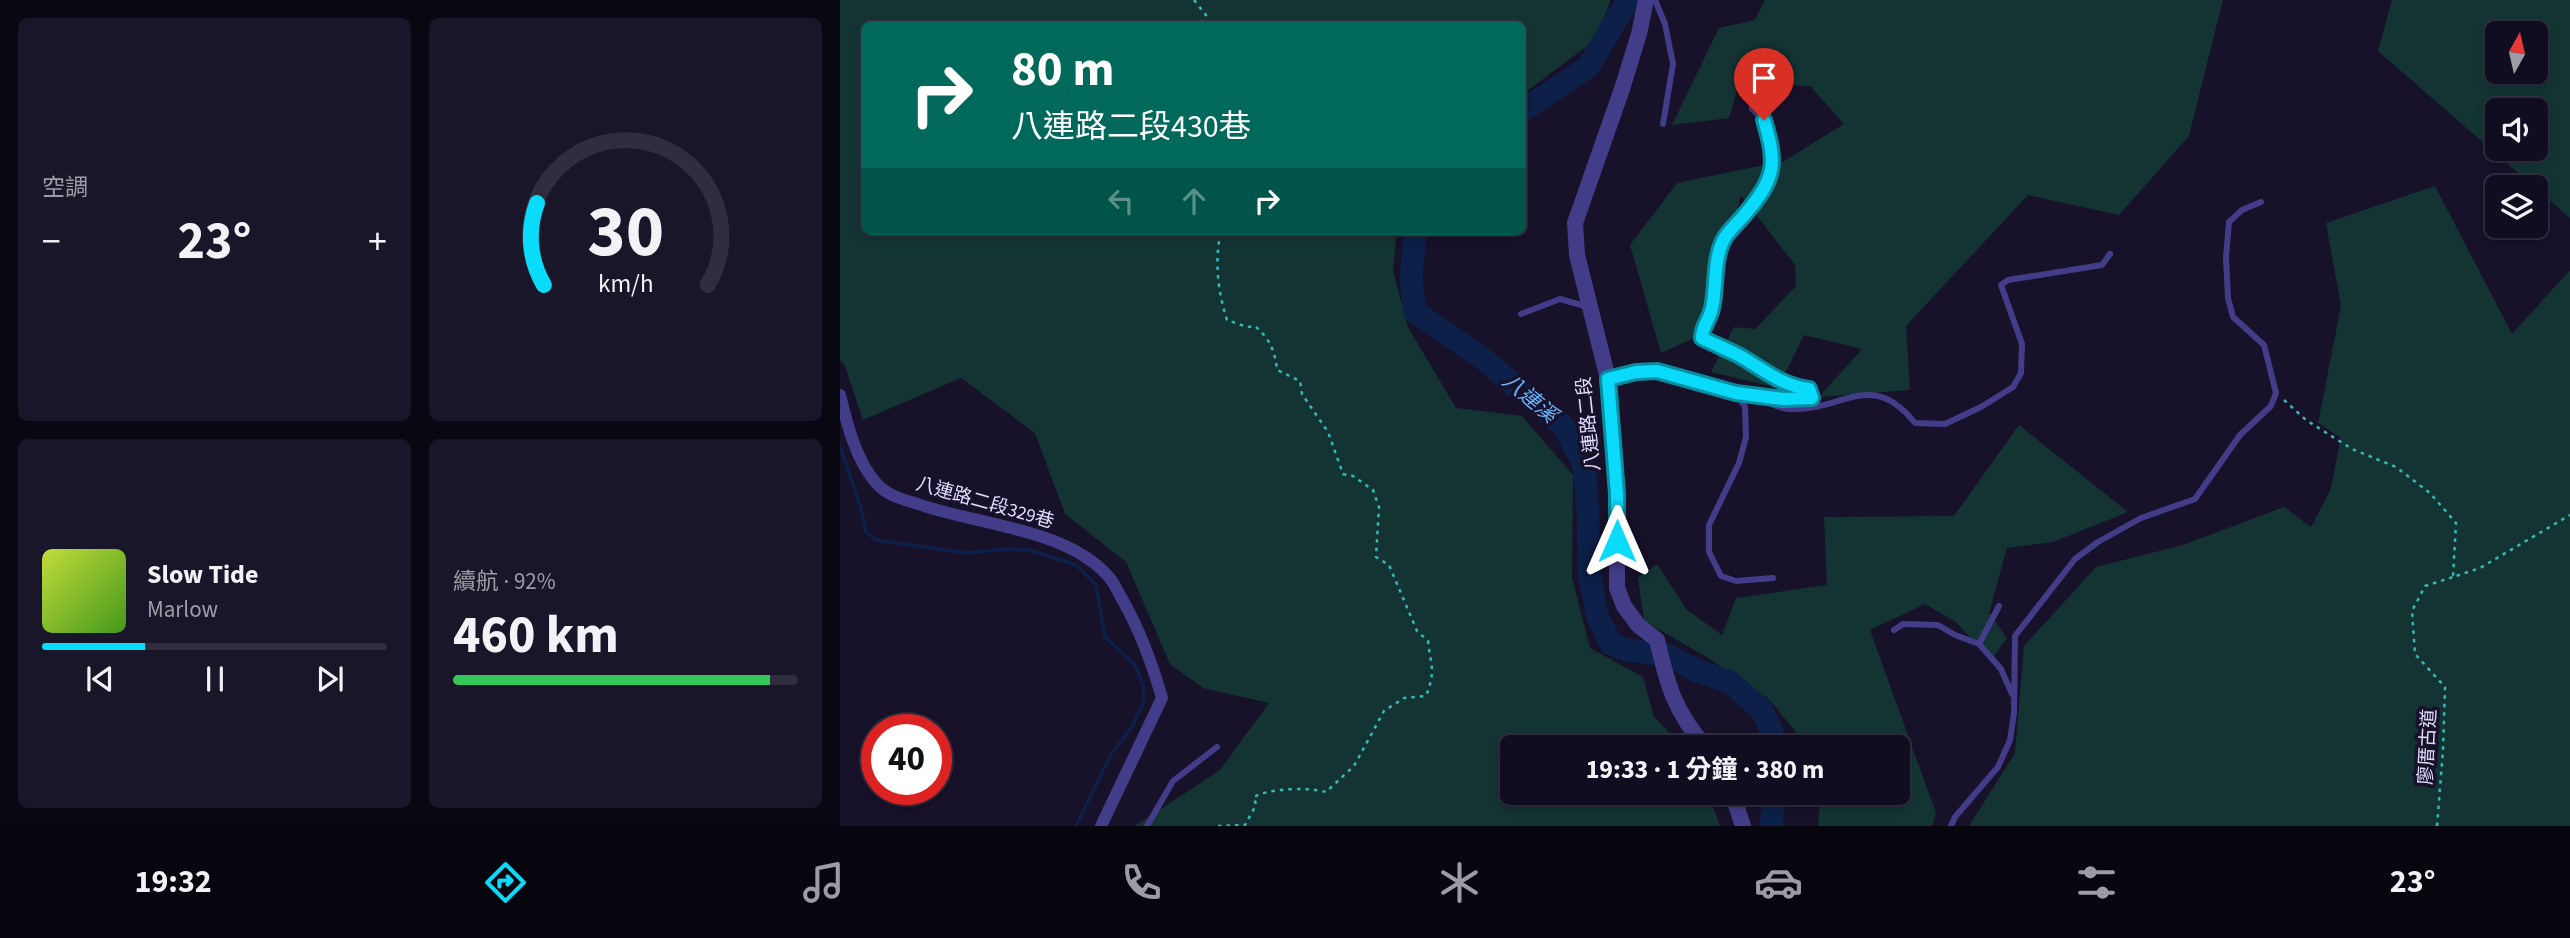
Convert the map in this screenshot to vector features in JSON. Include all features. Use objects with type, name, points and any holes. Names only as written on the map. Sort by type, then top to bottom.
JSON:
[{"type":"street","name":"八連路二段","points":[[1646,0],[1622,89],[1575,223],[1577,255],[1608,379],[1617,494],[1617,588],[1624,606],[1638,625],[1657,640],[1665,673],[1683,719],[1696,735]]},
{"type":"street","name":"八連路二段329巷","points":[[840,395],[846,419],[864,464],[877,484],[892,495],[935,511],[1046,537],[1088,560],[1109,576],[1136,623],[1162,698],[1101,826]]},
{"type":"street","points":[[1736,805],[1743,826]]},
{"type":"lane","points":[[1655,0],[1665,24],[1673,64],[1663,124]]},
{"type":"lane","points":[[1608,379],[1636,372],[1657,371],[1736,393],[1783,399],[1812,398],[1809,389],[1797,388],[1774,378],[1738,355],[1702,338],[1705,323],[1712,312],[1717,269],[1725,238],[1758,199],[1772,173],[1773,151],[1764,120],[1752,108],[1748,79]]},
{"type":"lane","points":[[1951,826],[1955,817],[1998,767],[2010,740],[2014,713],[2015,636],[2075,559],[2098,542],[2141,518],[2195,499],[2240,435],[2271,406],[2276,393],[2264,345],[2233,317],[2228,298],[2226,257],[2229,222],[2242,210],[2261,202]]},
{"type":"lane","points":[[1756,395],[1775,406],[1789,410],[1827,405],[1844,398],[1881,395],[1902,407],[1915,423],[1945,424],[1981,407],[2013,387],[2021,373],[2022,344],[2001,285],[2008,280],[2102,265],[2110,254]]},
{"type":"lane","points":[[1521,314],[1560,299],[1588,307]]},
{"type":"lane","points":[[1736,393],[1745,407],[1746,437],[1740,463],[1709,526],[1709,552],[1721,576],[1735,581],[1773,578]]},
{"type":"lane","points":[[1979,644],[1999,606]]},
{"type":"lane","points":[[1894,630],[1903,624],[1938,625],[1979,644],[2001,669],[2013,699]]},
{"type":"lane","points":[[1147,826],[1173,781],[1217,747]]},
{"type":"path","points":[[1194,0],[1211,21]]},
{"type":"path","points":[[1218,826],[1245,825],[1256,805],[1254,797],[1265,790],[1312,788],[1325,792],[1354,766],[1384,711],[1404,698],[1426,696],[1434,674],[1430,662],[1429,641],[1417,631],[1389,565],[1376,557],[1379,506],[1373,490],[1353,476],[1343,474],[1328,432],[1302,394],[1300,382],[1277,370],[1274,349],[1265,335],[1255,326],[1247,327],[1227,320],[1218,287],[1220,235]]},
{"type":"path","points":[[2276,393],[2306,420],[2351,449],[2396,467],[2430,492],[2456,523],[2453,577]]},
{"type":"path","name":"廖厝古道","points":[[2437,826],[2444,750],[2445,687],[2415,654],[2412,611],[2426,586],[2480,568],[2570,515]]},
{"type":"green space","points":[[840,0],[1611,0],[1595,40],[1526,92],[1526,21],[861,21],[861,235],[1397,235],[1393,271],[1408,327],[1456,408],[1522,416],[1573,475],[1572,577],[1590,648],[1643,677],[1654,717],[1671,735],[1500,735],[1500,805],[1712,805],[1720,826],[1135,826],[1220,770],[1269,703],[1203,688],[1170,664],[1126,562],[1065,514],[1035,433],[961,378],[863,420],[845,366],[840,360]]},
{"type":"green space","points":[[1765,0],[2223,0],[2189,136],[2119,215],[2028,195],[1906,326],[1910,390],[1819,397],[1862,349],[1804,335],[1778,388],[1711,372],[1734,327],[1755,329],[1796,286],[1795,265],[1741,195],[1705,333],[1661,353],[1630,245],[1677,183],[1784,161],[1844,124],[1810,86],[1739,83],[1729,118],[1672,125],[1719,28],[1755,20]]},
{"type":"green space","points":[[2392,0],[2570,0],[2570,218],[2548,199],[2548,175],[2521,175],[2504,161],[2548,161],[2548,98],[2485,98],[2485,144],[2378,51]]},
{"type":"green space","points":[[2435,186],[2512,334],[2570,270],[2570,826],[1969,826],[2015,753],[2024,646],[2096,567],[2183,545],[2284,507],[2311,527],[2330,491],[2341,438],[2318,423],[2341,306],[2326,223]]},
{"type":"green space","points":[[2019,425],[2128,512],[2053,542],[2007,548],[1989,613],[2007,638],[1991,660],[1956,622],[1925,604],[1870,630],[1908,735],[1798,735],[1769,699],[1705,656],[1644,621],[1638,578],[1657,564],[1687,610],[1722,635],[1736,598],[1827,585],[1824,517],[1954,516]]},
{"type":"green space","points":[[1910,741],[1936,813],[1932,826],[1818,826],[1820,805],[1910,805]]},
{"type":"waterway","name":"八連溪","points":[[1526,108],[1588,67],[1628,0]]},
{"type":"waterway","name":"八連溪","points":[[1415,235],[1411,280],[1415,312],[1481,357],[1564,427],[1584,465],[1589,571],[1597,615],[1611,644],[1627,650],[1668,655],[1695,670],[1730,682],[1762,710],[1772,735]]},
{"type":"waterway","points":[[840,446],[866,532],[876,540],[967,553],[1005,549],[1029,550],[1076,565],[1096,585],[1105,637],[1135,665],[1144,687],[1143,703],[1132,727],[1111,754],[1076,826]]},
{"type":"waterway","name":"八連溪","points":[[1771,826],[1774,805]]},
{"type":"route","points":[[1617,541],[1617,494],[1608,379],[1636,372],[1657,371],[1736,393],[1783,399],[1812,398],[1809,389],[1797,388],[1774,378],[1738,355],[1702,338],[1705,323],[1712,312],[1721,247],[1725,238],[1758,199],[1772,173],[1773,151],[1764,120]]}]
